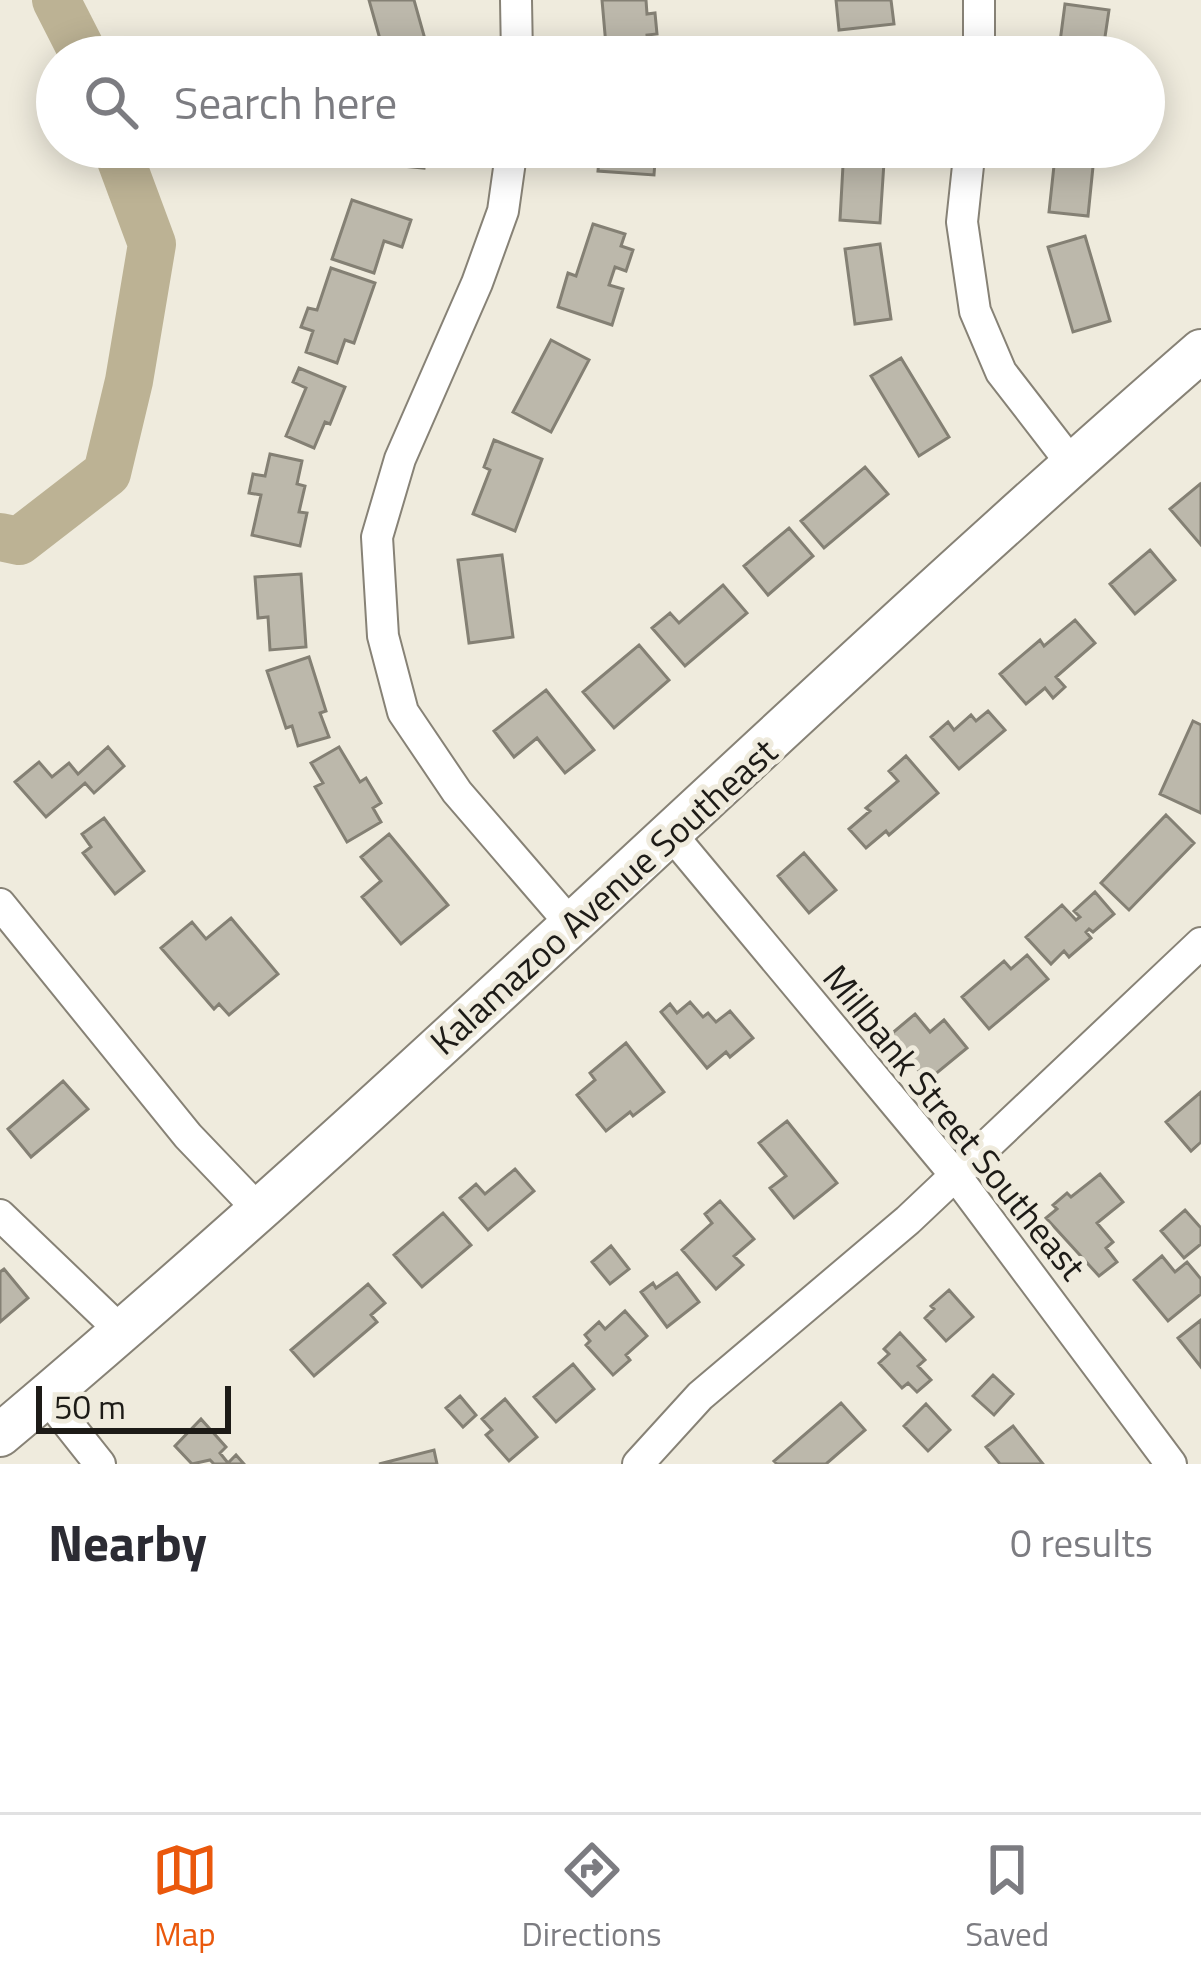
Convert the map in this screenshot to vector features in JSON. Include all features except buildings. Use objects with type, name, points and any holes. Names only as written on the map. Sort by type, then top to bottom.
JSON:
[{"type":"main road","name":"Kalamazoo Avenue Southeast","points":[[0,1435],[257,1208],[1201,351]]},
{"type":"street","points":[[516,0],[517,36]]},
{"type":"street","points":[[979,0],[979,36]]},
{"type":"street","points":[[509,168],[503,211],[477,283],[400,459],[376,538],[383,636],[403,712],[457,792],[570,923]]},
{"type":"street","points":[[968,168],[962,222],[975,311],[1001,371],[1072,464]]},
{"type":"street","name":"Millbank Street Southeast","points":[[671,834],[956,1176],[1171,1464]]},
{"type":"street","points":[[0,904],[188,1136],[257,1208]]},
{"type":"street","points":[[638,1464],[700,1396],[956,1176],[1201,943]]},
{"type":"street","points":[[0,1215],[119,1329]]},
{"type":"street","points":[[46,1396],[100,1464]]},
{"type":"waterway","points":[[56,0],[74,36]]},
{"type":"waterway","points":[[0,537],[19,541],[107,473],[129,381],[152,244],[124,168]]}]
